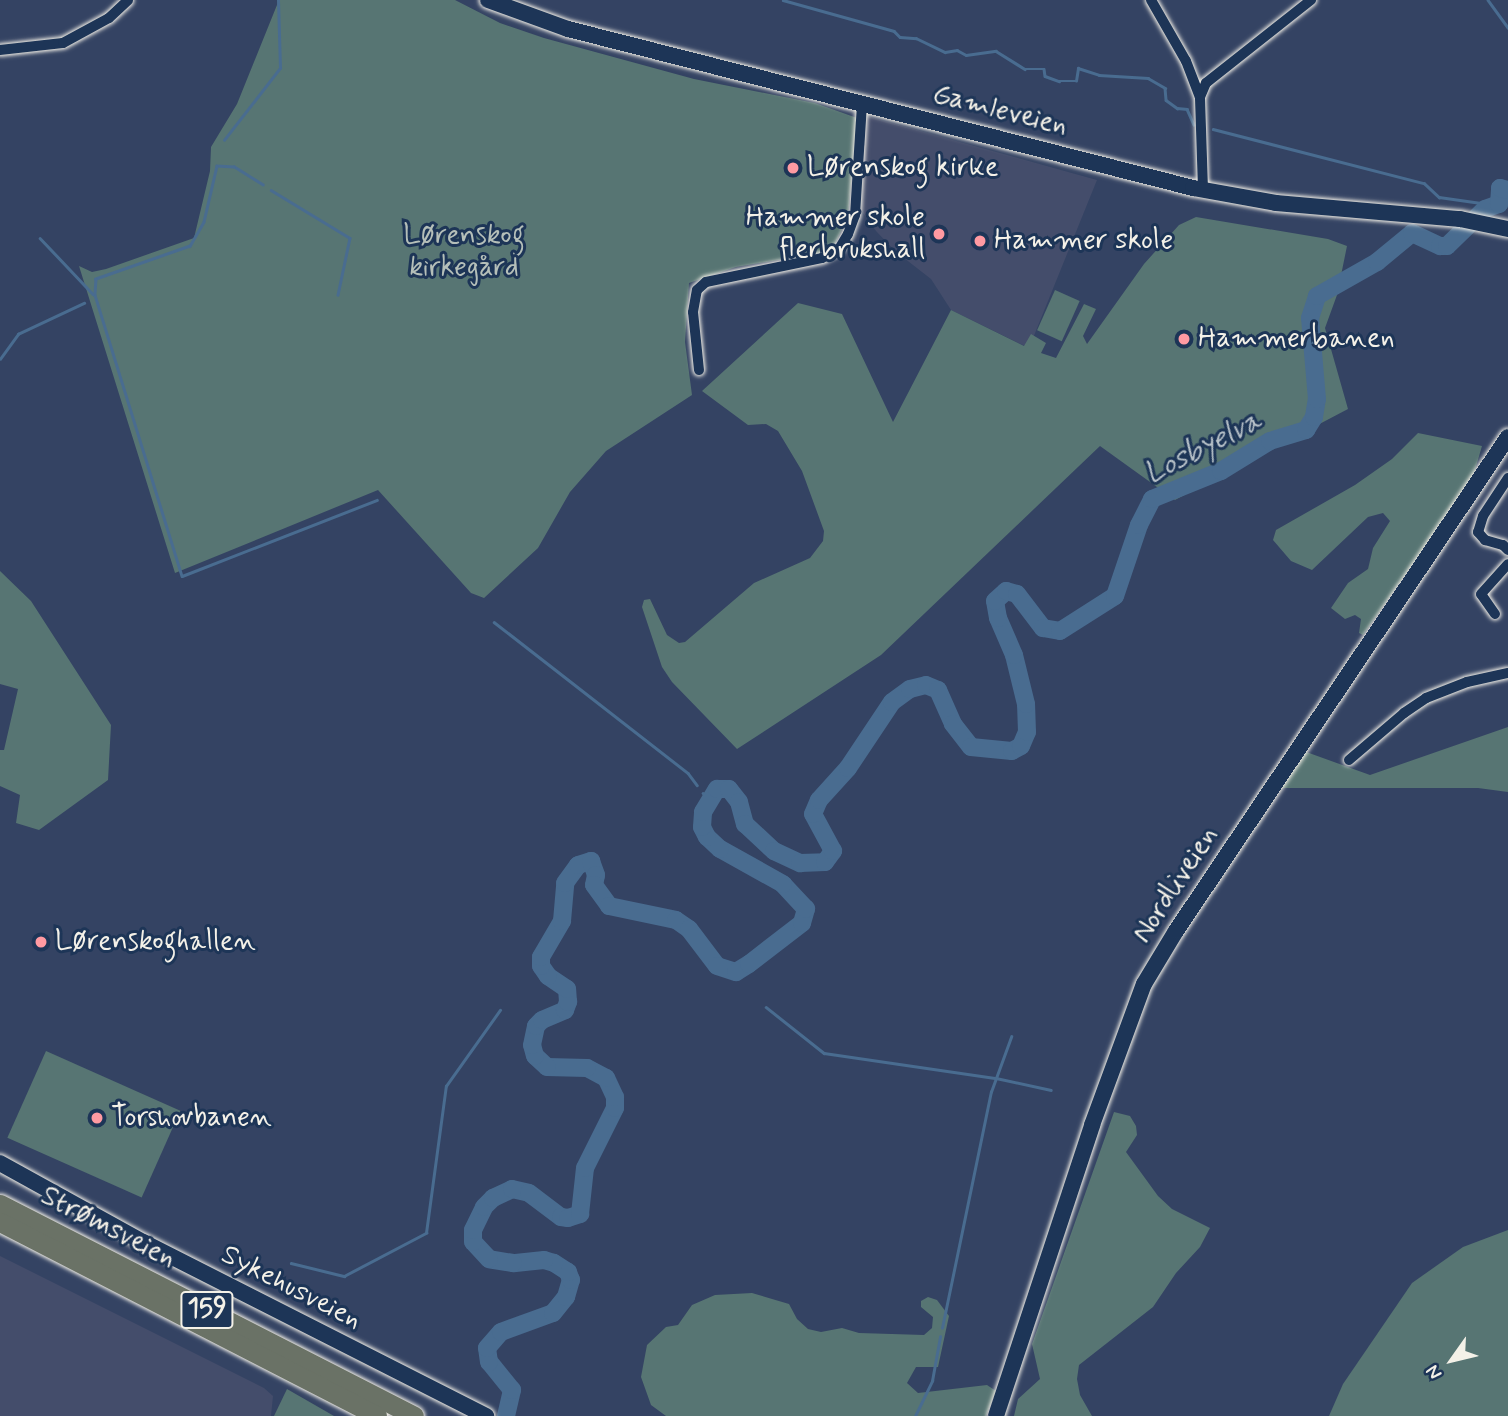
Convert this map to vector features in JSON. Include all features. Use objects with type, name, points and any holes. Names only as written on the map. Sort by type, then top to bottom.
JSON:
[{"type":"highway","name":"Strømsveien","points":[[0,1204],[414,1416]]},
{"type":"highway","name":"Strømsveien","points":[[0,1222],[377,1416]]},
{"type":"highway","points":[[0,1229],[183,1316]]},
{"type":"main road","name":"Gamleveien","points":[[488,0],[568,29],[1203,189],[1304,206],[1461,219],[1503,228]]},
{"type":"main road","name":"Nordliveien","points":[[996,1416],[1092,1125],[1144,985],[1176,931],[1508,437]]},
{"type":"main road","name":"Sykehusveien","points":[[0,1163],[132,1237],[486,1416]]},
{"type":"street","points":[[0,50],[63,43],[109,18],[128,0]]},
{"type":"street","points":[[1151,0],[1186,61],[1200,97],[1203,189]]},
{"type":"street","points":[[1200,97],[1206,83],[1220,69],[1311,0]]},
{"type":"street","points":[[699,370],[693,312],[697,290],[706,282],[822,258],[839,249],[855,215],[862,103]]},
{"type":"street","points":[[1508,478],[1483,516],[1478,532],[1485,540],[1503,545],[1508,551]]},
{"type":"street","points":[[1494,614],[1481,594],[1508,564]]},
{"type":"street","points":[[1349,760],[1404,713],[1426,698],[1467,682],[1508,673]]},
{"type":"shaded area","name":"Hammer skole","points":[[866,116],[1097,180],[1029,348],[951,310],[931,279],[895,251],[860,209]]},
{"type":"shaded area","points":[[0,1256],[264,1388],[273,1396],[271,1416],[0,1416]]},
{"type":"green space","name":"Lørenskog kirkegård","points":[[279,0],[455,0],[500,23],[544,38],[694,79],[815,103],[857,118],[848,216],[835,244],[820,253],[736,267],[689,283],[685,342],[692,395],[606,451],[570,492],[538,548],[484,598],[471,593],[378,490],[175,573],[79,266],[92,272],[106,269],[194,238],[210,171],[211,147],[237,104]]},
{"type":"green space","points":[[1196,217],[1328,239],[1347,246],[1337,295],[1325,328],[1348,409],[1175,500],[1100,446],[881,655],[737,749],[672,682],[662,667],[642,607],[644,600],[650,599],[667,635],[679,643],[685,642],[754,583],[810,558],[823,541],[824,531],[802,471],[778,431],[766,424],[748,425],[702,391],[798,303],[842,314],[893,422],[951,310],[1024,346],[1031,334],[1046,343],[1041,353],[1056,358],[1084,304],[1096,309],[1083,336],[1087,344],[1144,264],[1179,225]]},
{"type":"green space","points":[[1055,290],[1080,301],[1062,341],[1037,330]]},
{"type":"green space","points":[[1418,433],[1482,446],[1472,480],[1363,635],[1359,633],[1361,619],[1355,615],[1345,619],[1331,608],[1348,583],[1368,569],[1373,548],[1390,521],[1383,513],[1368,517],[1312,570],[1291,561],[1273,540],[1276,530],[1355,485],[1392,459]]},
{"type":"green space","points":[[0,571],[31,601],[111,725],[108,780],[39,830],[16,823],[20,795],[0,786],[0,750],[4,750],[18,689],[0,684]]},
{"type":"green space","points":[[1508,727],[1508,792],[1478,788],[1271,788],[1298,749],[1370,775]]},
{"type":"green space","name":"Torshovbanen","points":[[46,1051],[180,1111],[142,1198],[7,1138]]},
{"type":"green space","points":[[1114,1112],[1130,1116],[1136,1126],[1137,1135],[1126,1152],[1158,1196],[1172,1209],[1210,1228],[1200,1247],[1176,1273],[1153,1307],[1079,1365],[1077,1379],[1080,1395],[1092,1416],[1014,1416],[1018,1399],[1040,1379],[1032,1344]]},
{"type":"green space","points":[[1508,1230],[1508,1416],[1329,1416],[1343,1384],[1412,1283],[1463,1247]]},
{"type":"green space","points":[[752,1293],[789,1304],[797,1319],[808,1329],[821,1332],[842,1328],[859,1333],[924,1335],[932,1328],[933,1317],[921,1307],[921,1301],[928,1297],[937,1300],[949,1316],[938,1367],[916,1367],[907,1383],[918,1393],[987,1385],[996,1391],[986,1416],[666,1416],[651,1405],[641,1377],[647,1345],[666,1327],[678,1325],[692,1305],[715,1295]]},
{"type":"green space","points":[[287,1389],[334,1416],[274,1416]]},
{"type":"waterway","points":[[224,140],[280,68],[278,0]]},
{"type":"waterway","points":[[783,0],[894,31],[900,37],[916,38],[945,52],[957,50],[966,55],[996,51],[1025,69],[1044,69],[1045,76],[1059,81],[1076,81],[1078,68],[1099,75],[1148,78],[1165,88],[1166,100],[1177,108],[1187,109],[1194,125]]},
{"type":"waterway","points":[[1488,0],[1508,28]]},
{"type":"waterway","points":[[1213,129],[1424,183],[1439,197],[1481,203],[1485,209]]},
{"type":"waterway","points":[[263,185],[234,167],[217,166],[204,222],[190,246],[96,279],[95,295],[182,576],[377,500]]},
{"type":"waterway","name":"Losbyelva","points":[[506,1416],[512,1390],[489,1362],[487,1348],[501,1332],[553,1313],[566,1297],[571,1280],[568,1272],[544,1260],[513,1263],[489,1259],[473,1242],[473,1230],[484,1207],[493,1198],[512,1189],[529,1193],[561,1217],[580,1214],[585,1168],[615,1108],[615,1097],[606,1078],[587,1068],[547,1067],[535,1056],[532,1045],[536,1026],[542,1020],[565,1010],[568,1002],[567,989],[548,976],[541,966],[541,957],[562,921],[565,883],[578,865],[591,861],[596,875],[594,885],[609,906],[676,920],[689,929],[717,966],[736,972],[749,964],[802,923],[806,909],[783,884],[720,849],[707,837],[702,827],[703,812],[717,789],[729,789],[739,802],[745,824],[774,851],[800,863],[825,862],[833,851],[813,814],[819,800],[848,768],[892,702],[910,689],[926,685],[938,690],[953,724],[971,747],[1012,751],[1021,746],[1027,732],[1026,704],[1014,655],[998,618],[995,601],[1006,591],[1017,594],[1043,628],[1060,631],[1115,596],[1139,525],[1152,499],[1221,471],[1270,441],[1306,430],[1314,417],[1317,399],[1310,318],[1317,296],[1377,262],[1412,233],[1440,246],[1447,246],[1485,209],[1499,204],[1500,188],[1508,190]]},
{"type":"waterway","points":[[271,190],[350,238],[338,295]]},
{"type":"waterway","points":[[40,238],[93,294]]},
{"type":"waterway","points":[[0,359],[18,334],[84,303]]},
{"type":"waterway","points":[[494,622],[688,773],[697,785]]},
{"type":"waterway","points":[[703,793],[708,799]]},
{"type":"waterway","points":[[766,1007],[824,1053],[996,1078],[1051,1090]]},
{"type":"waterway","points":[[291,1263],[344,1276],[426,1233],[446,1086],[500,1010]]},
{"type":"waterway","points":[[942,1328],[991,1092],[1011,1037]]},
{"type":"waterway","points":[[915,1416],[932,1381],[940,1337]]},
{"type":"place","name":"Lørenskog kirke","points":[[793,168]]},
{"type":"place","name":"Hammer skole flerbrukshall","points":[[939,234]]},
{"type":"place","name":"Hammer skole","points":[[980,241]]},
{"type":"place","name":"Hammerbanen","points":[[1184,339]]},
{"type":"place","name":"Lørenskoghallen","points":[[41,942]]},
{"type":"place","name":"Torshovbanen","points":[[97,1118]]}]
